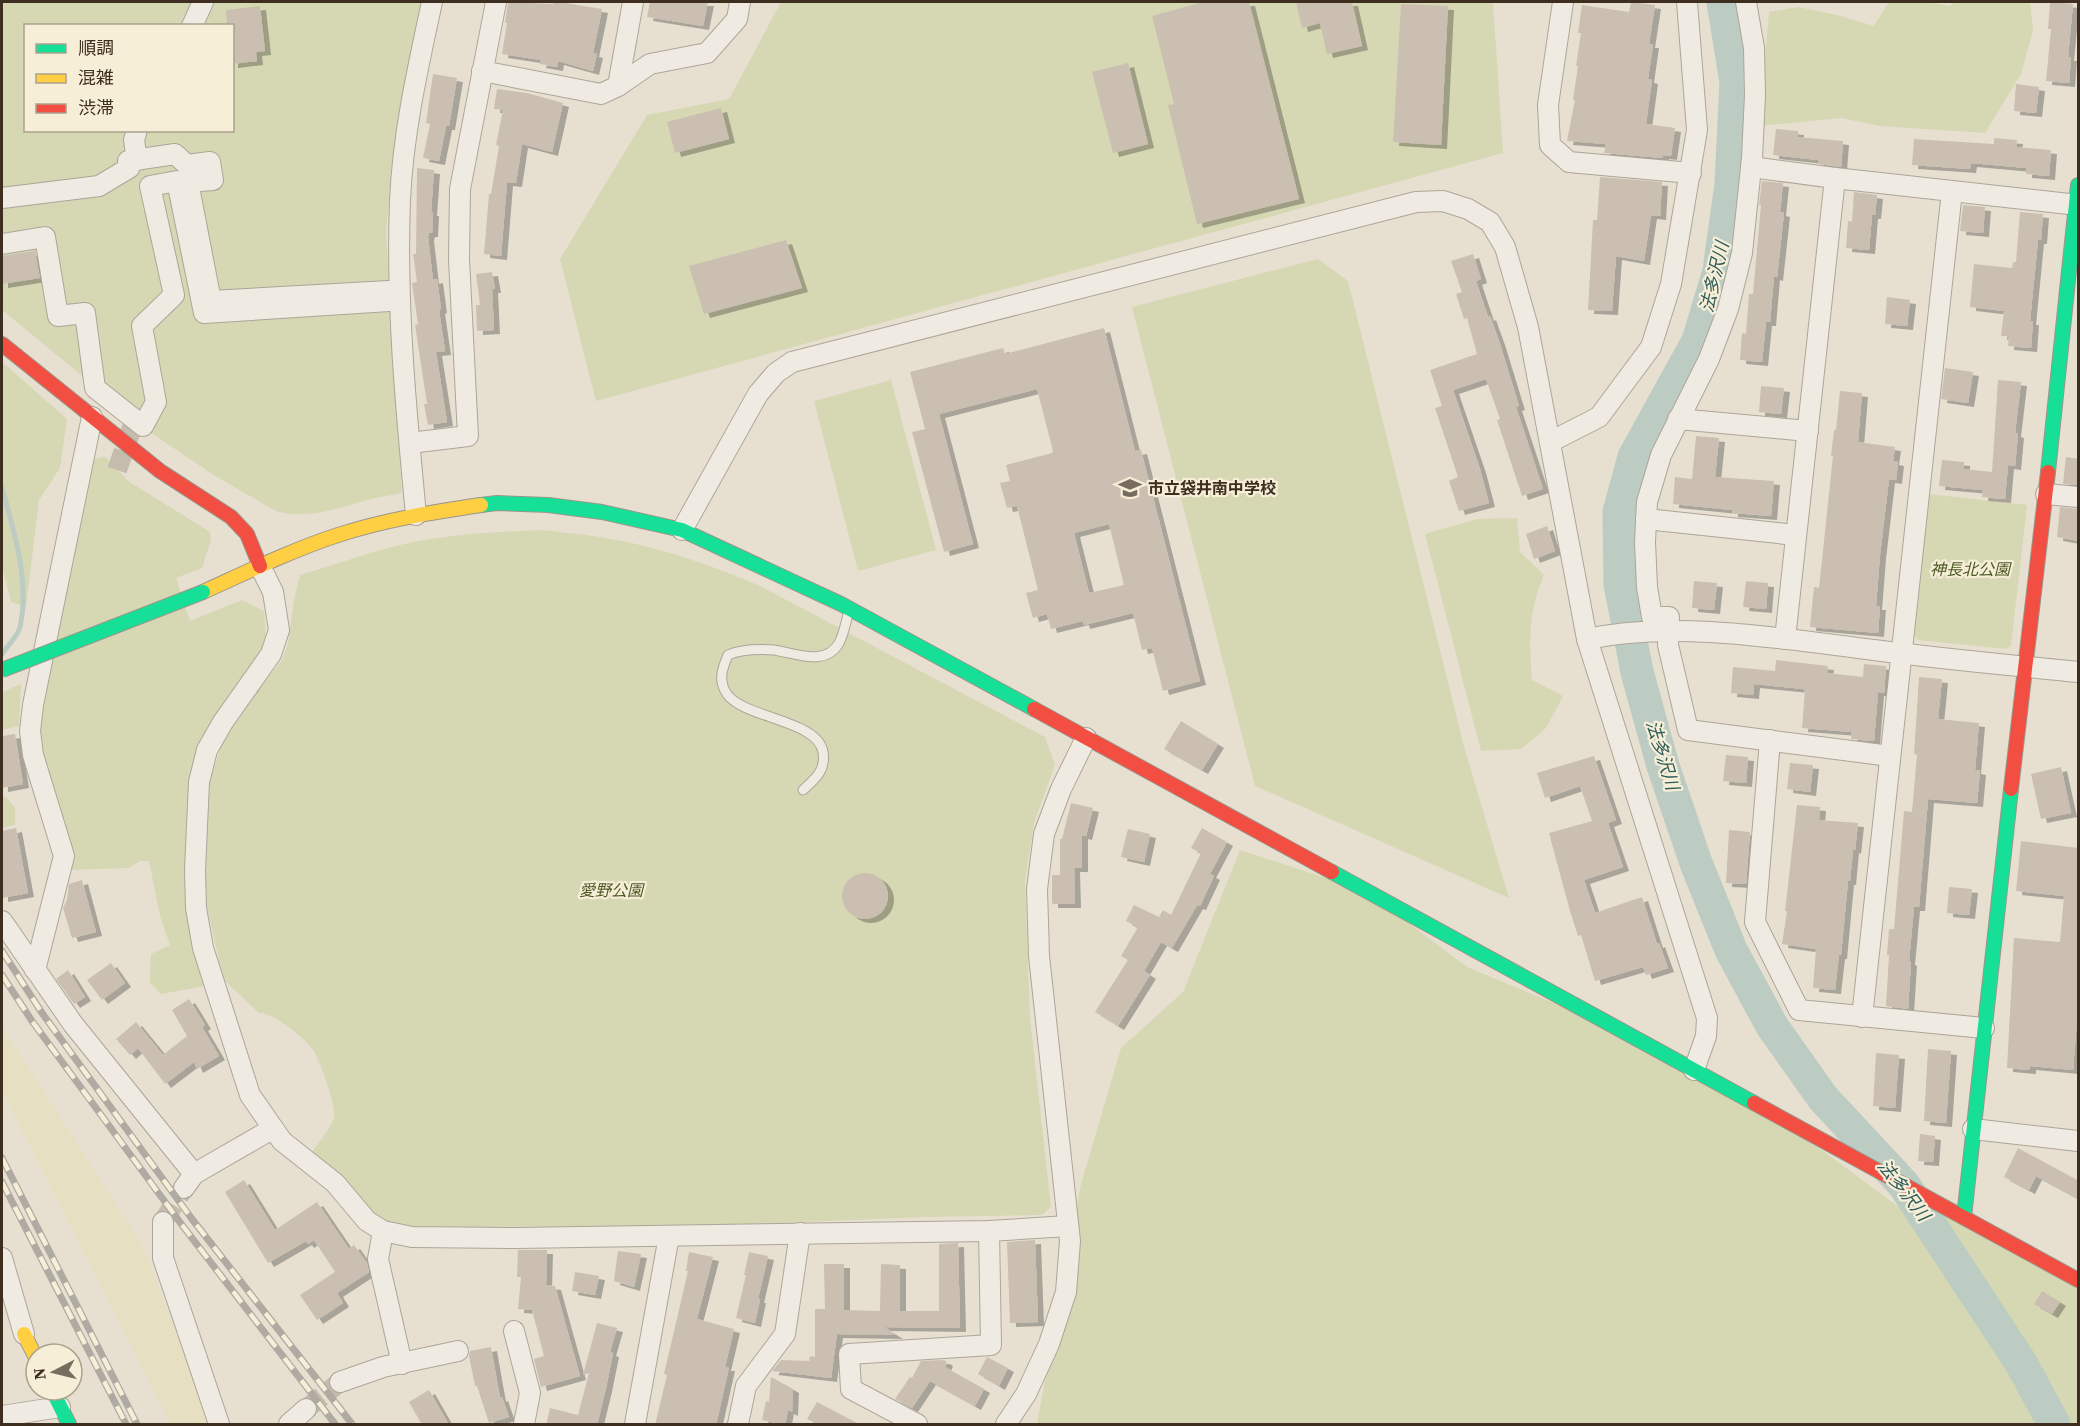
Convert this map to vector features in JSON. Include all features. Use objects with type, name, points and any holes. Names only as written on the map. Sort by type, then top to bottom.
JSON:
[{"type":"street","points":[[193,24],[202,2]]},
{"type":"street","points":[[416,515],[398,296],[400,198],[412,91],[432,2]]},
{"type":"street","points":[[410,443],[468,436],[459,259],[460,189],[496,2]]},
{"type":"street","points":[[618,86],[633,2]]},
{"type":"street","points":[[482,71],[601,94],[618,86],[650,64],[707,53],[737,19],[740,2]]},
{"type":"street","points":[[1563,2],[1548,105],[1550,145],[1569,162],[1692,173]]},
{"type":"street","points":[[1550,442],[1599,417],[1651,347],[1671,284],[1692,173],[1697,129],[1687,2]]},
{"type":"street","points":[[1746,2],[1754,48],[1755,95],[1751,167],[1742,253],[1728,309],[1709,359],[1661,455],[1647,502],[1647,587],[1652,617],[1669,617],[1668,645],[1688,730],[1890,756]]},
{"type":"street","points":[[136,132],[134,140],[137,160]]},
{"type":"street","points":[[2,198],[99,186],[129,168],[128,161],[175,154],[187,165],[210,162],[213,180],[188,183],[211,302],[389,291],[389,301],[204,313],[177,181],[150,186],[174,295],[142,326],[156,402],[143,426],[95,388],[85,313],[58,316],[45,237],[2,244]]},
{"type":"street","points":[[1751,167],[1952,191],[2078,198],[1963,1217]]},
{"type":"street","points":[[1785,639],[1835,178]]},
{"type":"street","points":[[1862,1017],[1952,191]]},
{"type":"street","points":[[682,530],[758,393],[776,373],[792,362],[1416,202],[1443,201],[1468,209],[1490,222],[1505,248],[1528,327],[1550,442],[1594,638],[1707,1018],[1706,1036],[1694,1070]]},
{"type":"street","points":[[2,344],[160,471],[231,516],[247,534],[273,591],[279,630],[271,654],[223,722],[207,750],[199,782],[195,870],[196,908],[203,948],[250,1095],[282,1141],[335,1183],[367,1221],[383,1231],[412,1237],[989,1231],[1068,1226]]},
{"type":"street","points":[[35,970],[64,856],[33,755],[30,731],[33,705],[92,417]]},
{"type":"street","points":[[1678,419],[1808,431]]},
{"type":"street","points":[[2046,494],[2079,497]]},
{"type":"street","points":[[2,670],[203,592],[338,535],[416,515],[497,503],[548,505],[602,512],[682,530],[850,609],[2079,1280]]},
{"type":"street","points":[[1646,519],[1796,535]]},
{"type":"street","points":[[1594,638],[1670,630],[1785,639],[1900,654],[2079,672]]},
{"type":"street","points":[[1006,1425],[1026,1394],[1049,1344],[1066,1292],[1070,1240],[1039,956],[1037,889],[1044,834],[1061,789],[1086,738]]},
{"type":"street","points":[[1770,740],[1755,922],[1799,1010],[1984,1028]]},
{"type":"street","points":[[2,921],[73,1024],[189,1181],[272,1129]]},
{"type":"street","points":[[1973,1129],[2079,1141]]},
{"type":"street","points":[[163,1222],[163,1258],[219,1425]]},
{"type":"street","points":[[383,1231],[378,1259],[402,1364]]},
{"type":"street","points":[[917,1425],[851,1389],[849,1354],[991,1345],[989,1231]]},
{"type":"street","points":[[738,1425],[746,1386],[785,1334],[800,1233]]},
{"type":"street","points":[[635,1425],[669,1236]]},
{"type":"street","points":[[2,1258],[28,1342]]},
{"type":"street","points":[[514,1331],[530,1393],[524,1425]]},
{"type":"street","points":[[340,1382],[383,1367],[458,1351]]},
{"type":"street","points":[[2,1416],[44,1402]]},
{"type":"street","points":[[58,1402],[69,1425]]},
{"type":"street","points":[[289,1425],[306,1409]]},
{"type":"lane","points":[[803,790],[823,769],[822,746],[814,735],[728,697],[721,684],[722,669],[728,655],[736,651],[773,650],[813,657],[826,655],[838,644],[850,609]]},
{"type":"shaded area","points":[[2,1027],[143,1246],[210,1424],[171,1424],[2,1092]]},
{"type":"green space","points":[[2,2],[424,2],[391,170],[386,234],[402,493],[310,514],[276,511],[212,474],[153,434],[2,310]]},
{"type":"green space","points":[[781,2],[1493,2],[1503,153],[596,401],[560,259],[647,115],[729,99]]},
{"type":"green space","points":[[1889,2],[1929,2],[1950,6],[1954,2],[2030,2],[2033,31],[2021,74],[1985,133],[1880,126],[1841,118],[1759,126],[1769,12],[1798,7],[1874,26]]},
{"type":"green space","points":[[1318,259],[1348,281],[1464,747],[1509,898],[1255,786],[1132,307]]},
{"type":"green space","points":[[2,362],[67,419],[60,468],[39,500],[26,607],[11,602],[2,566]]},
{"type":"green space","points":[[891,380],[936,550],[858,571],[814,401]]},
{"type":"green space","points":[[105,457],[128,481],[210,532],[211,540],[202,568],[176,578],[190,621],[242,600],[264,611],[266,640],[258,661],[216,715],[202,740],[192,770],[187,811],[187,838],[194,943],[205,986],[161,994],[150,982],[151,954],[170,945],[160,916],[149,861],[140,861],[129,868],[68,870],[74,854],[46,764],[40,734],[40,714],[78,526],[94,459]]},
{"type":"green space","name":"神長北公園","points":[[1928,494],[2027,505],[2011,646],[2005,649],[1918,640],[1913,633]]},
{"type":"green space","points":[[1517,518],[1520,552],[1544,575],[1532,614],[1530,652],[1532,680],[1563,696],[1546,728],[1521,749],[1481,751],[1425,534],[1477,519]]},
{"type":"green space","name":"愛野公園","points":[[543,530],[598,537],[653,548],[758,585],[1045,737],[1055,765],[1034,823],[1025,882],[1030,1018],[1051,1207],[1042,1215],[925,1217],[705,1226],[413,1227],[388,1222],[373,1213],[335,1170],[312,1152],[330,1127],[334,1116],[329,1091],[315,1053],[290,1028],[273,1017],[259,1013],[223,979],[205,897],[206,791],[221,747],[236,718],[282,660],[288,643],[300,575],[380,550],[429,539]]},
{"type":"green space","points":[[21,684],[19,726],[2,730],[2,692]]},
{"type":"green space","points":[[2,796],[6,797],[15,808],[15,825],[2,828]]},
{"type":"green space","points":[[1240,850],[1366,891],[1467,967],[1626,1033],[1772,1113],[1904,1211],[1908,1218],[1932,1208],[2078,1282],[2078,1424],[1037,1424],[1081,1184],[1121,1048],[1183,992]]},
{"type":"building","points":[[508,2],[553,4],[553,2],[559,2],[602,9],[593,53],[597,54],[593,71],[558,61],[557,67],[540,64],[541,60],[502,54]]},
{"type":"building","points":[[650,2],[708,2],[703,26],[647,17]]},
{"type":"building","points":[[1203,2],[1249,2],[1299,199],[1197,224],[1168,105],[1174,104],[1152,16]]},
{"type":"building","points":[[1296,2],[1352,2],[1362,46],[1327,54],[1320,23],[1302,28]]},
{"type":"building","points":[[1631,2],[1655,5],[1649,44],[1653,44],[1648,79],[1652,80],[1646,124],[1675,128],[1671,156],[1663,155],[1663,158],[1604,153],[1606,144],[1567,141],[1575,100],[1573,100],[1582,5],[1629,12]]},
{"type":"building","points":[[2050,2],[2073,4],[2068,57],[2071,57],[2069,83],[2046,81],[2051,29],[2048,29]]},
{"type":"building","points":[[1401,4],[1448,6],[1441,145],[1393,142]]},
{"type":"building","points":[[260,6],[265,51],[256,52],[257,61],[234,64],[234,24],[227,24],[226,10]]},
{"type":"building","points":[[1128,63],[1148,144],[1113,153],[1092,72]]},
{"type":"building","points":[[433,74],[457,78],[449,126],[446,126],[439,161],[423,158],[430,124],[426,123]]},
{"type":"building","points":[[2016,84],[2039,87],[2036,113],[2014,111]]},
{"type":"building","points":[[497,89],[527,93],[563,103],[552,152],[522,144],[516,183],[507,182],[501,256],[484,254],[489,194],[491,194],[499,146],[496,145],[503,110],[494,109]]},
{"type":"building","points":[[721,108],[729,139],[675,153],[667,122]]},
{"type":"building","points":[[1776,129],[1798,131],[1798,137],[1843,141],[1841,167],[1818,164],[1818,160],[1773,155]]},
{"type":"building","points":[[1994,138],[2017,140],[2016,147],[2051,150],[2049,176],[2026,174],[2026,168],[1971,163],[1970,169],[1912,165],[1914,139],[1994,144]]},
{"type":"building","points":[[417,168],[434,170],[432,233],[429,233],[428,237],[433,280],[437,279],[445,351],[436,352],[447,422],[428,425],[412,283],[417,282],[413,254],[416,254]]},
{"type":"building","points":[[1600,177],[1662,182],[1660,216],[1651,215],[1644,261],[1616,256],[1612,311],[1588,310],[1593,220],[1597,220]]},
{"type":"building","points":[[1762,181],[1783,183],[1780,212],[1784,213],[1777,277],[1774,276],[1770,322],[1766,322],[1762,362],[1740,360],[1742,333],[1746,334],[1749,294],[1753,294]]},
{"type":"building","points":[[1854,192],[1877,195],[1875,215],[1872,215],[1869,250],[1846,248],[1848,221],[1852,222]]},
{"type":"building","points":[[1963,205],[1985,207],[1983,233],[1960,231]]},
{"type":"building","points":[[2020,212],[2043,214],[2041,240],[2038,240],[2030,321],[2033,321],[2031,348],[2008,346],[2009,336],[2001,336],[2004,311],[1970,307],[1974,264],[2012,268],[2013,262],[2016,262]]},
{"type":"building","points":[[786,240],[802,288],[704,314],[689,266]]},
{"type":"building","points":[[35,251],[40,278],[2,284],[2,256]]},
{"type":"building","points":[[1473,254],[1481,279],[1476,281],[1499,341],[1519,406],[1516,407],[1543,489],[1522,496],[1486,379],[1453,390],[1489,503],[1459,511],[1449,481],[1458,477],[1435,408],[1442,406],[1430,370],[1477,354],[1467,318],[1464,319],[1456,294],[1462,292],[1451,261]]},
{"type":"building","points":[[492,272],[495,289],[492,289],[494,330],[477,331],[476,305],[480,305],[476,274]]},
{"type":"building","points":[[1887,297],[1910,300],[1907,326],[1885,324]]},
{"type":"building","points":[[1104,328],[1135,451],[1141,450],[1200,681],[1163,691],[1152,648],[1142,650],[1133,613],[1084,625],[1083,621],[1051,629],[1047,614],[1033,618],[1026,593],[1038,590],[1017,506],[1007,508],[1000,483],[1010,481],[1006,465],[1053,451],[1037,389],[939,414],[973,544],[944,552],[912,432],[925,429],[910,372],[1003,348],[1005,354]],"holes":[[[1109,524],[1124,585],[1089,593],[1074,533]]]},
{"type":"building","points":[[1945,368],[1973,372],[1968,403],[1941,399]]},
{"type":"building","points":[[1998,380],[2021,382],[2015,433],[2018,434],[2015,466],[2008,465],[2005,499],[1982,497],[1983,490],[1939,486],[1942,460],[1964,462],[1964,469],[1992,472]]},
{"type":"building","points":[[1761,386],[1784,388],[1781,414],[1759,412]]},
{"type":"building","points":[[1840,391],[1862,393],[1858,442],[1895,447],[1893,461],[1898,462],[1896,480],[1889,479],[1880,555],[1876,606],[1880,606],[1878,633],[1810,627],[1814,587],[1819,588],[1833,456],[1831,456]]},
{"type":"building","points":[[1696,436],[1719,438],[1715,477],[1774,481],[1771,516],[1673,504],[1675,477],[1692,479]]},
{"type":"building","points":[[2066,457],[2079,459],[2079,485],[2063,484]]},
{"type":"building","points":[[2060,507],[2079,509],[2079,541],[2057,537]]},
{"type":"building","points":[[1547,526],[1555,551],[1534,559],[1526,534]]},
{"type":"building","points":[[1694,581],[1717,583],[1714,610],[1692,608]]},
{"type":"building","points":[[1746,581],[1768,583],[1766,609],[1743,607]]},
{"type":"building","points":[[1776,660],[1828,666],[1827,673],[1863,677],[1864,664],[1886,666],[1884,693],[1878,692],[1874,741],[1851,739],[1852,732],[1802,728],[1805,690],[1803,689],[1754,684],[1753,695],[1731,693],[1733,667],[1775,671]]},
{"type":"building","points":[[1919,677],[1942,679],[1938,719],[1979,723],[1975,770],[1980,771],[1977,803],[1928,799],[1919,907],[1914,907],[1909,961],[1911,962],[1908,1009],[1886,1006],[1889,955],[1887,955],[1889,929],[1894,929],[1904,811],[1912,812],[1917,755],[1914,754]]},
{"type":"building","points":[[1181,721],[1218,744],[1202,770],[1164,749]]},
{"type":"building","points":[[15,734],[23,784],[2,788],[2,736]]},
{"type":"building","points":[[1726,755],[1748,757],[1746,783],[1723,781]]},
{"type":"building","points":[[1594,756],[1616,820],[1608,823],[1623,867],[1584,880],[1595,913],[1642,897],[1657,944],[1659,943],[1668,968],[1646,975],[1643,967],[1595,981],[1581,935],[1578,936],[1570,911],[1549,833],[1592,821],[1580,786],[1545,798],[1537,773]]},
{"type":"building","points":[[1790,763],[1813,765],[1810,792],[1787,789]]},
{"type":"building","points":[[2061,767],[2071,813],[2041,819],[2031,774]]},
{"type":"building","points":[[1071,803],[1093,808],[1086,836],[1082,835],[1082,868],[1074,868],[1075,904],[1052,904],[1052,875],[1060,875],[1060,839],[1062,839]]},
{"type":"building","points":[[1797,805],[1820,807],[1819,820],[1858,823],[1850,881],[1848,881],[1841,955],[1839,955],[1835,990],[1813,988],[1816,949],[1782,944]]},
{"type":"building","points":[[16,828],[28,893],[2,898],[2,831]]},
{"type":"building","points":[[1202,828],[1227,842],[1210,874],[1214,876],[1200,906],[1197,905],[1172,948],[1161,942],[1144,971],[1150,975],[1118,1026],[1095,1012],[1128,960],[1121,956],[1138,927],[1126,921],[1134,905],[1159,917],[1163,910],[1171,915],[1201,853],[1191,848]]},
{"type":"building","points":[[1128,829],[1150,834],[1144,862],[1121,857]]},
{"type":"building","points":[[1729,830],[1750,832],[1746,884],[1726,883]]},
{"type":"building","points":[[2021,841],[2079,848],[2079,994],[2073,1070],[2030,1066],[2030,1070],[2007,1068],[2014,938],[2060,942],[2064,896],[2016,891]]},
{"type":"building","points":[[870,873],[882,879],[887,887],[887,905],[882,913],[874,918],[860,919],[848,913],[843,905],[842,891],[848,879],[856,874]]},
{"type":"building","points":[[82,880],[96,932],[72,938],[63,908],[67,900],[69,884]]},
{"type":"building","points":[[1949,887],[1972,889],[1969,915],[1947,913]]},
{"type":"building","points":[[111,963],[125,983],[102,1000],[87,980]]},
{"type":"building","points":[[68,970],[85,997],[74,1004],[56,979]]},
{"type":"building","points":[[189,999],[205,1025],[202,1027],[219,1056],[197,1069],[194,1062],[165,1084],[138,1048],[130,1055],[116,1039],[136,1022],[163,1055],[187,1036],[172,1010]]},
{"type":"building","points":[[1928,1049],[1951,1051],[1946,1123],[1924,1121]]},
{"type":"building","points":[[1876,1053],[1899,1055],[1895,1108],[1873,1106]]},
{"type":"building","points":[[1920,1134],[1935,1136],[1933,1162],[1918,1161]]},
{"type":"building","points":[[2018,1148],[2079,1181],[2079,1199],[2036,1176],[2029,1190],[2004,1177]]},
{"type":"building","points":[[244,1180],[275,1230],[317,1202],[349,1249],[354,1245],[367,1263],[369,1272],[337,1293],[343,1303],[317,1320],[300,1295],[335,1272],[314,1240],[308,1244],[306,1241],[268,1263],[225,1192]]},
{"type":"building","points":[[1035,1240],[1038,1322],[1010,1323],[1007,1242]]},
{"type":"building","points":[[958,1243],[960,1328],[884,1327],[897,1335],[837,1334],[831,1378],[772,1371],[781,1360],[809,1361],[810,1356],[815,1357],[815,1309],[825,1309],[824,1264],[844,1264],[844,1310],[880,1311],[881,1264],[900,1265],[900,1311],[939,1311],[939,1244]]},
{"type":"building","points":[[518,1250],[547,1250],[546,1285],[555,1286],[580,1376],[541,1387],[534,1359],[544,1356],[532,1310],[518,1309],[521,1277],[517,1277]]},
{"type":"building","points":[[618,1251],[641,1254],[634,1287],[614,1281]]},
{"type":"building","points":[[689,1252],[713,1257],[697,1319],[734,1329],[725,1367],[729,1367],[716,1425],[655,1425],[667,1375],[664,1374],[688,1271],[686,1271]]},
{"type":"building","points":[[749,1252],[768,1256],[755,1323],[736,1318]]},
{"type":"building","points":[[575,1272],[599,1276],[595,1295],[572,1291]]},
{"type":"building","points":[[2042,1291],[2060,1302],[2052,1314],[2034,1304]]},
{"type":"building","points":[[597,1323],[617,1328],[610,1352],[613,1353],[597,1425],[546,1425],[550,1408],[578,1415],[589,1373],[583,1375]]},
{"type":"building","points":[[491,1347],[500,1398],[502,1397],[509,1417],[489,1423],[477,1386],[475,1386],[469,1356],[470,1351]]},
{"type":"building","points":[[987,1357],[1008,1368],[999,1386],[978,1374]]},
{"type":"building","points":[[944,1360],[947,1362],[945,1367],[984,1389],[975,1406],[930,1381],[912,1408],[895,1399],[910,1377],[912,1378],[921,1361]]},
{"type":"building","points":[[771,1377],[793,1389],[792,1412],[788,1410],[785,1425],[762,1420],[766,1401],[769,1402]]},
{"type":"building","points":[[429,1390],[449,1425],[422,1425],[409,1402]]},
{"type":"building","points":[[817,1402],[861,1425],[820,1425],[807,1419]]},
{"type":"waterway","name":"法多沢川","points":[[1723,2],[1736,82],[1731,184],[1719,271],[1698,341],[1634,457],[1619,512],[1620,584],[1637,672],[1663,766],[1696,863],[1731,950],[1772,1026],[1823,1098],[1904,1185],[2021,1363],[2054,1424]]},
{"type":"waterway","points":[[2,488],[19,557],[23,592],[23,610],[19,630],[2,654]]},
{"type":"tunnel","points":[[117,470],[135,419]]},
{"type":"tunnel","points":[[238,685],[257,701]]},
{"type":"tunnel","points":[[163,1222],[184,1188]]},
{"type":"tunnel","points":[[306,1409],[340,1382]]},
{"type":"railway","points":[[2,951],[42,1013],[192,1219],[352,1424]]},
{"type":"railway","points":[[2,975],[32,1021],[182,1225],[335,1424]]},
{"type":"railway","points":[[2,1158],[137,1424]]},
{"type":"railway","points":[[2,1182],[126,1424]]},
{"type":"traffic: fast","points":[[2048,472],[2078,185]]},
{"type":"traffic: fast","points":[[481,505],[497,503],[548,505],[602,512],[682,530],[841,604],[1034,709]]},
{"type":"traffic: fast","points":[[2,670],[203,592]]},
{"type":"traffic: fast","points":[[1964,1217],[2011,789]]},
{"type":"traffic: fast","points":[[1332,872],[1754,1103]]},
{"type":"traffic: fast","points":[[58,1402],[69,1424]]},
{"type":"traffic: slow","points":[[203,592],[287,554],[338,535],[391,521],[481,505]]},
{"type":"traffic: slow","points":[[24,1334],[28,1342]]},
{"type":"traffic: jam","points":[[2,344],[160,471],[231,517],[247,534],[260,566]]},
{"type":"traffic: jam","points":[[2011,789],[2048,472]]},
{"type":"traffic: jam","points":[[1034,709],[1332,872]]},
{"type":"traffic: jam","points":[[1754,1103],[2078,1280]]},
{"type":"place","name":"市立袋井南中学校","points":[[1130,488]]}]
